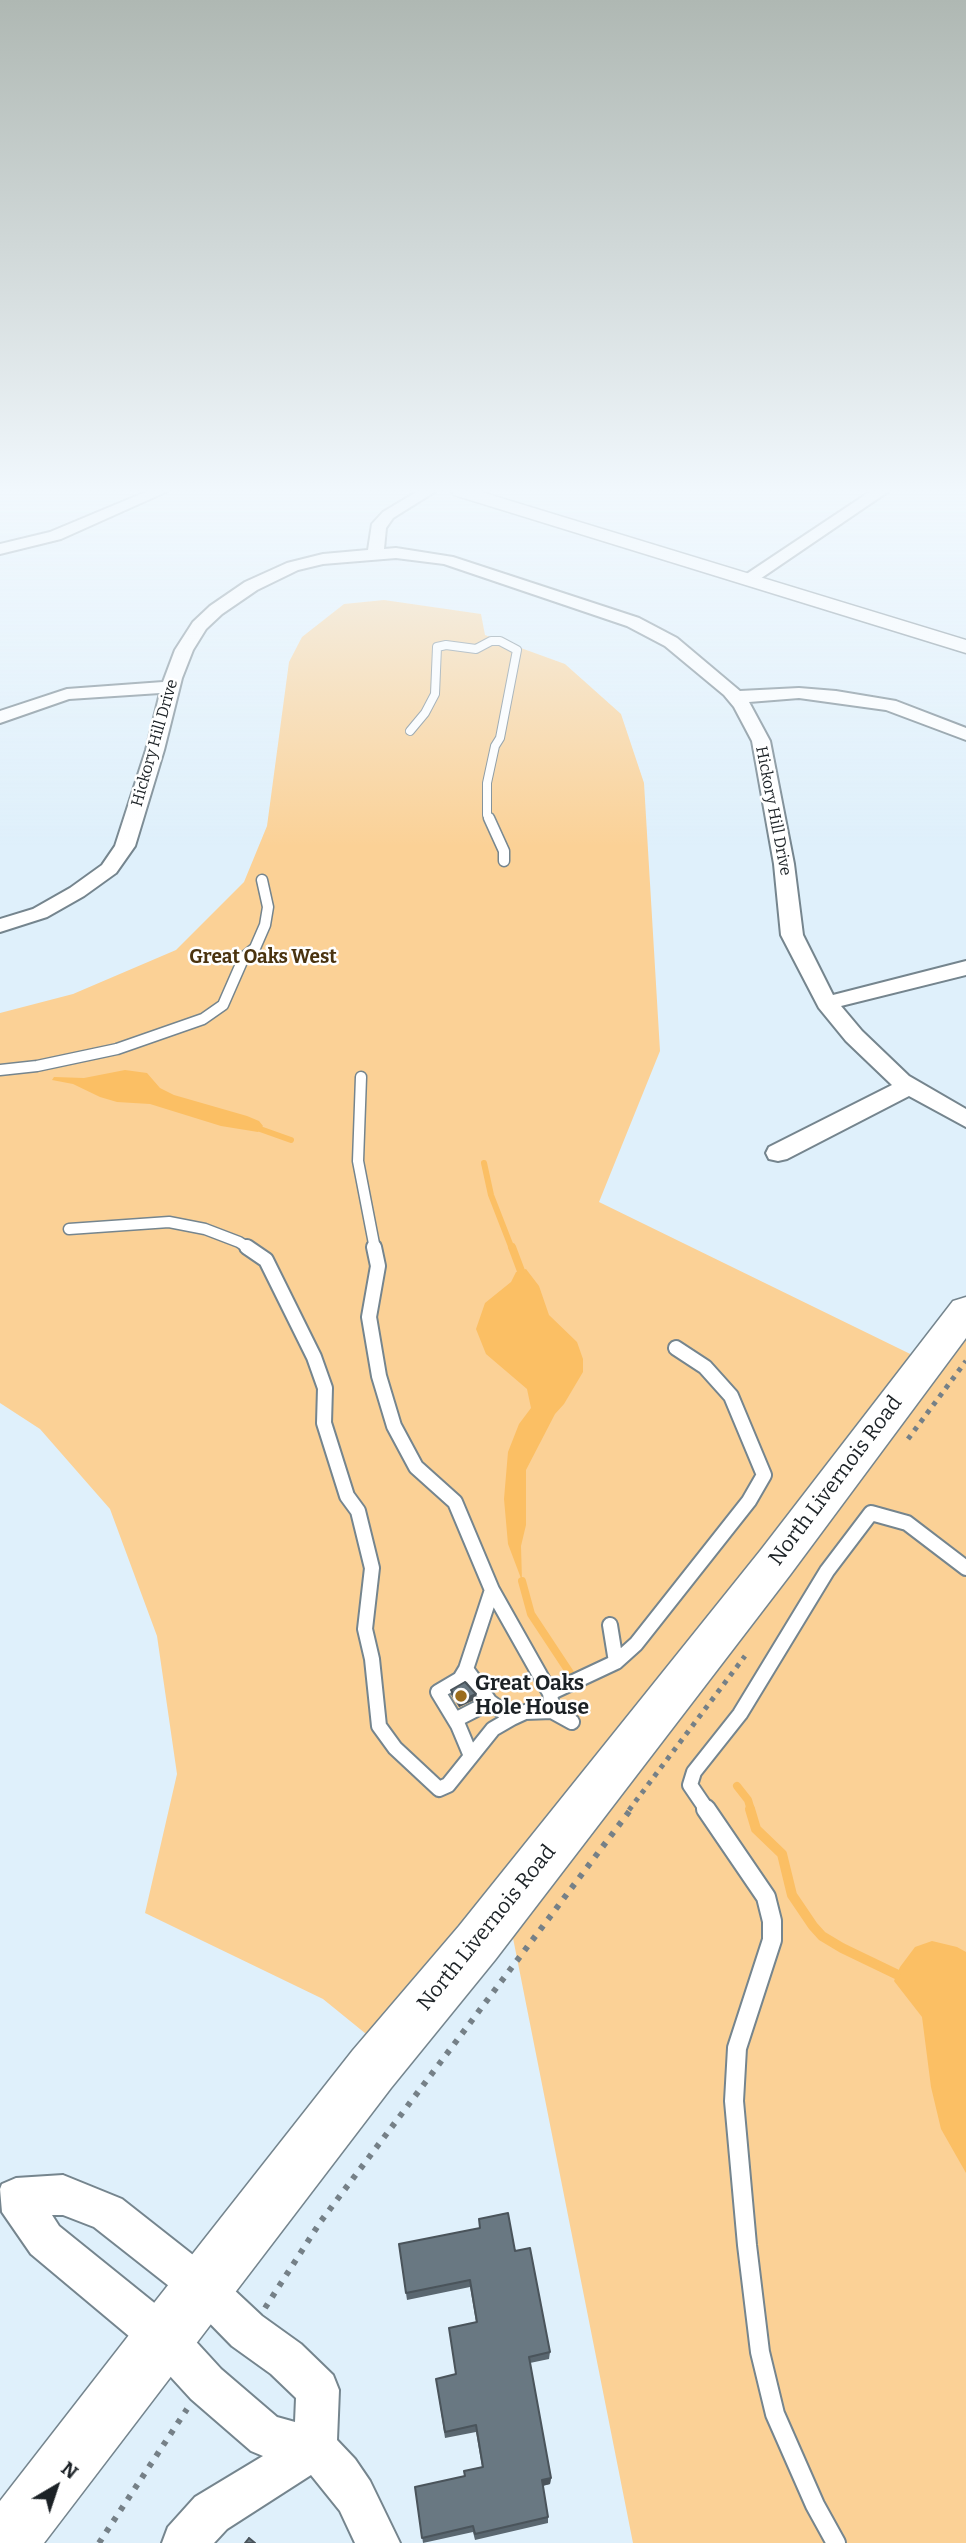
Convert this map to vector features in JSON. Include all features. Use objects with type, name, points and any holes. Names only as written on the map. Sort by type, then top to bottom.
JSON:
[{"type":"main road","name":"North Livernois Road","points":[[6,2543],[202,2287],[775,1563],[966,1311]]},
{"type":"street","name":"Hickory Hill Drive","points":[[0,926],[40,913],[77,892],[109,869],[125,846],[155,750],[170,687],[184,650],[199,626],[220,610]]},
{"type":"street","name":"Hickory Hill Drive","points":[[596,610],[633,622],[671,642],[692,657],[736,697],[761,741],[785,864],[792,935],[808,969],[827,1003],[853,1036],[909,1086],[966,1119]]},
{"type":"street","points":[[843,610],[966,648]]},
{"type":"street","points":[[0,717],[67,694],[170,687]]},
{"type":"street","points":[[736,697],[799,694],[836,696],[890,705],[966,734]]},
{"type":"street","points":[[827,1003],[966,968]]},
{"type":"street","points":[[778,1153],[909,1086]]},
{"type":"street","points":[[8,2193],[63,2195],[108,2213],[202,2287],[247,2331],[286,2359],[318,2390],[315,2448]]},
{"type":"street","points":[[8,2193],[45,2239],[163,2337],[206,2384],[266,2437],[315,2448],[340,2474],[378,2543]]},
{"type":"street","points":[[184,2543],[211,2513],[315,2448]]},
{"type":"lane","points":[[410,732],[435,694],[438,647],[446,645],[476,649],[491,641],[500,641],[517,650],[500,738],[495,746],[487,783],[487,815],[498,836],[504,861]]},
{"type":"lane","points":[[0,1070],[37,1066],[117,1049],[203,1019],[223,1005],[244,957],[255,948],[265,925],[268,907],[262,880]]},
{"type":"lane","points":[[361,1077],[358,1161],[378,1266],[369,1317],[379,1376],[394,1426],[416,1467],[455,1502],[492,1590],[550,1693],[552,1711]]},
{"type":"lane","points":[[69,1229],[169,1222],[205,1229],[239,1242],[266,1260],[314,1357],[325,1388],[324,1423],[347,1496],[358,1511],[372,1568],[365,1629],[372,1658],[379,1726],[395,1748],[439,1789],[448,1784],[493,1729],[512,1718],[525,1712],[552,1711],[572,1722]]},
{"type":"lane","points":[[550,1693],[616,1662],[636,1644],[749,1501],[764,1475],[731,1396],[705,1367],[676,1348]]},
{"type":"lane","points":[[836,2543],[815,2505],[775,2414],[760,2352],[747,2245],[734,2101],[737,2048],[772,1940],[772,1921],[766,1897],[690,1785],[694,1772],[740,1714],[827,1571],[871,1513],[906,1523],[966,1568]]},
{"type":"lane","points":[[471,1756],[455,1720],[438,1692],[460,1679],[466,1669],[492,1590]]},
{"type":"lane","points":[[610,1625],[616,1662]]},
{"type":"lane","points":[[466,1669],[490,1702],[512,1718]]},
{"type":"lane","points":[[455,1720],[490,1702]]},
{"type":"path","points":[[900,1450],[966,1361]]},
{"type":"path","points":[[247,2331],[279,2291],[321,2221],[750,1649]]},
{"type":"path","points":[[99,2543],[164,2442],[206,2384]]},
{"type":"shaded area","points":[[337,610],[451,610],[481,614],[485,635],[565,664],[621,714],[644,783],[660,1051],[599,1202],[941,1369],[966,1337],[966,2543],[633,2543],[513,1938],[408,2068],[323,1999],[145,1913],[177,1774],[157,1636],[110,1509],[40,1429],[0,1403],[0,1013],[73,994],[176,950],[244,882],[267,826],[289,662],[302,637]]},
{"type":"shaded area","points":[[125,1070],[147,1073],[160,1088],[174,1095],[247,1116],[259,1121],[263,1126],[258,1132],[221,1126],[150,1104],[117,1102],[73,1084],[52,1080],[54,1077],[84,1078]]},
{"type":"shaded area","points":[[526,1269],[539,1286],[549,1315],[577,1342],[583,1359],[583,1372],[555,1414],[526,1470],[526,1525],[521,1546],[522,1581],[508,1544],[504,1499],[508,1452],[519,1424],[531,1408],[527,1389],[486,1354],[476,1329],[485,1303],[511,1282],[516,1272]]},
{"type":"shaded area","points":[[932,1941],[966,1952],[966,2173],[941,2129],[931,2087],[922,2017],[894,1981],[900,1967],[915,1947]]},
{"type":"building","points":[[465,1682],[476,1694],[458,1702],[451,1690]]},
{"type":"building","points":[[508,2213],[515,2251],[530,2248],[550,2352],[529,2357],[551,2478],[542,2480],[548,2517],[475,2534],[473,2526],[422,2538],[415,2487],[465,2476],[464,2471],[483,2467],[476,2425],[445,2432],[436,2379],[456,2374],[449,2328],[477,2322],[470,2280],[406,2293],[399,2244],[480,2228],[479,2219]]},
{"type":"waterway","points":[[260,1129],[291,1140]]},
{"type":"waterway","points":[[484,1163],[491,1195],[512,1249]]},
{"type":"waterway","points":[[512,1247],[521,1271]]},
{"type":"waterway","points":[[522,1581],[531,1614],[570,1673]]},
{"type":"waterway","points":[[737,1786],[748,1800],[751,1810]]},
{"type":"waterway","points":[[750,1809],[756,1829],[782,1854],[792,1895],[813,1926],[822,1936],[842,1948],[896,1974]]},
{"type":"place","name":"Great Oaks Hole House","points":[[461,1696]]},
{"type":"district","name":"Great Oaks West","points":[[263,958]]}]
